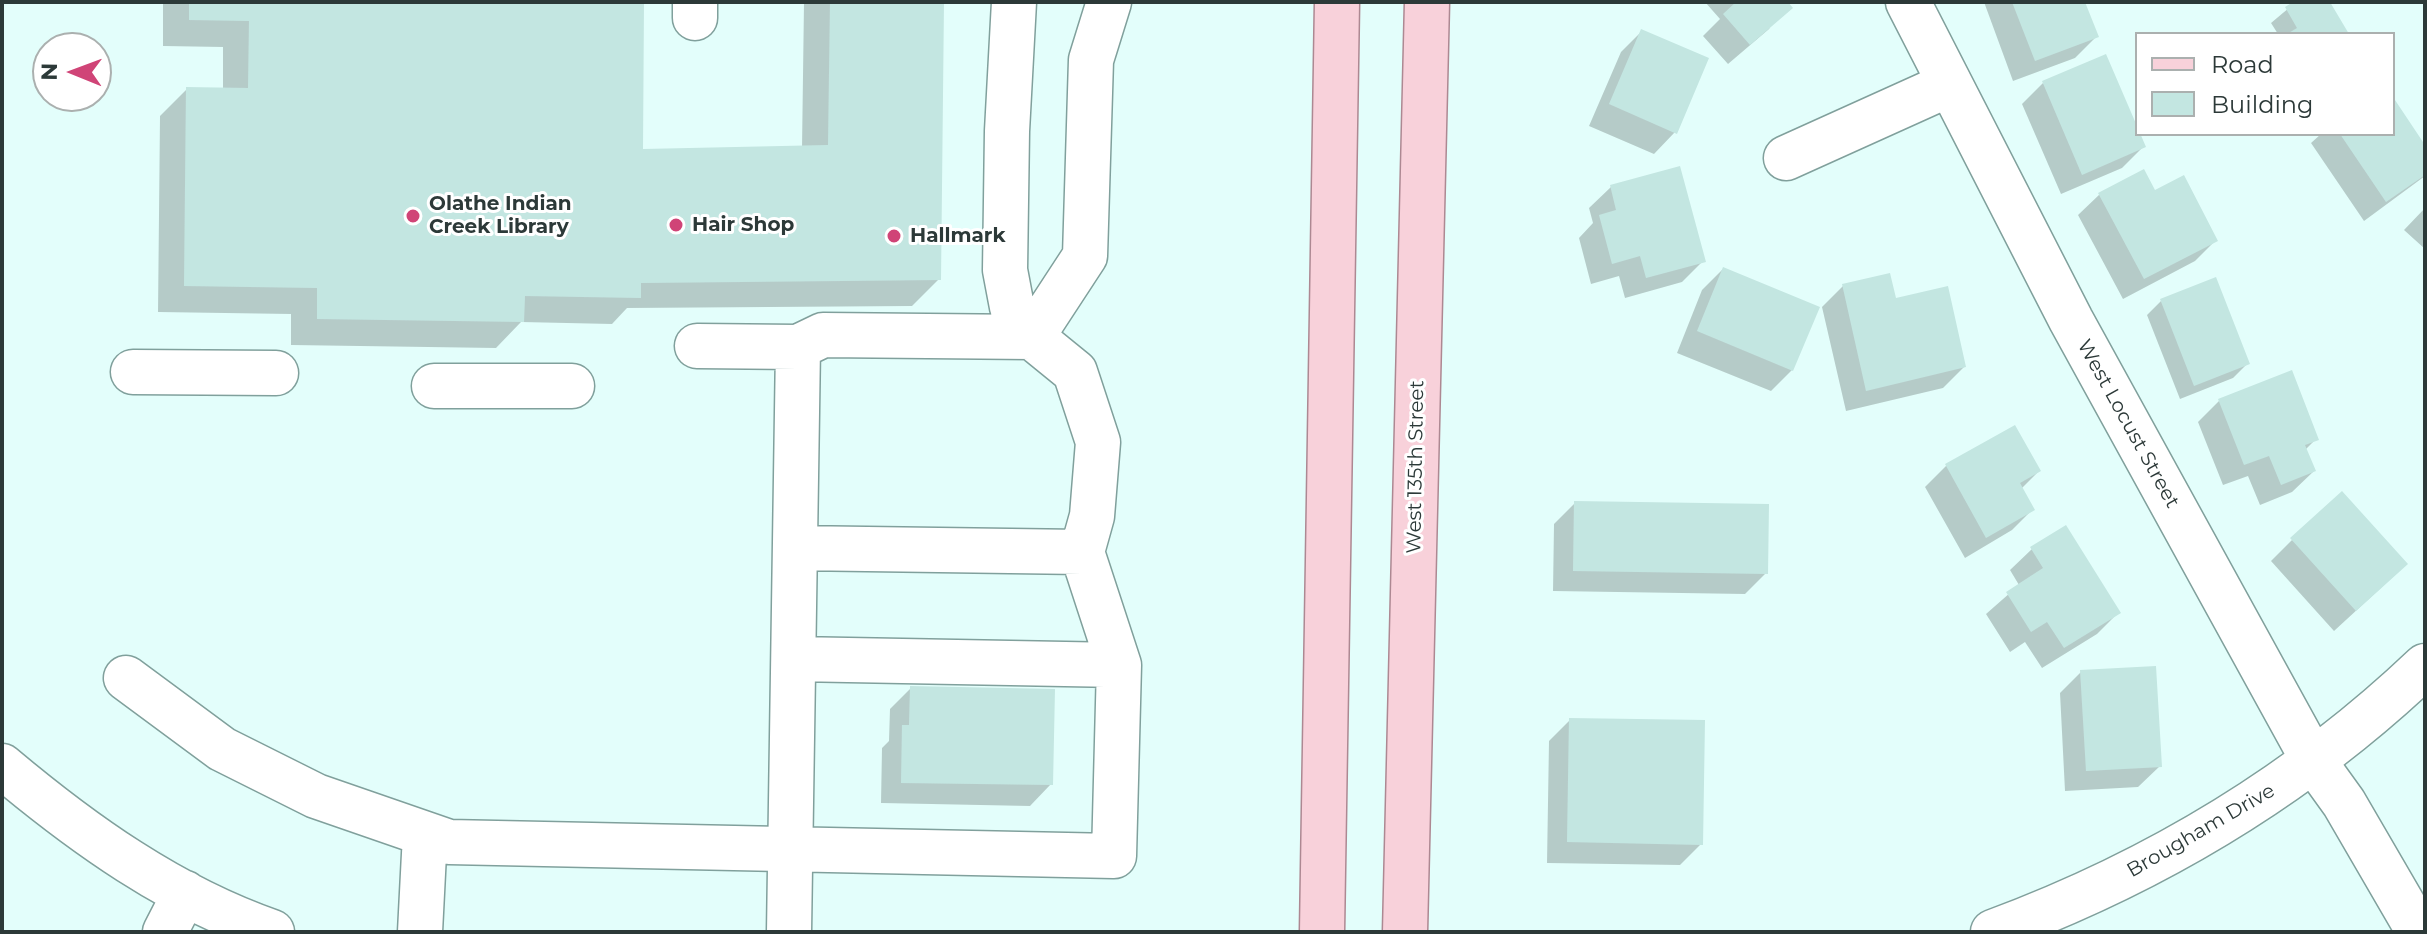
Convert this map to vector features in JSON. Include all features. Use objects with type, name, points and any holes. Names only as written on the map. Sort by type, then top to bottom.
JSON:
[{"type":"main road","points":[[1322,932],[1337,2]]},
{"type":"main road","name":"West 135th Street","points":[[1405,932],[1427,2]]},
{"type":"street","points":[[126,678],[222,749],[316,796],[449,842],[1114,856],[1119,665],[1082,552],[1092,516],[1098,442],[1075,372],[1032,337],[1012,307],[1005,270],[1007,131],[1014,2]]},
{"type":"street","points":[[1032,337],[1085,256],[1091,60],[1109,2]]},
{"type":"street","name":"West Locust Street","points":[[1908,2],[2071,320],[2313,760],[2344,803],[2419,932]]},
{"type":"street","points":[[1786,158],[1950,84]]},
{"type":"street","points":[[697,346],[798,347],[823,335],[1032,337]]},
{"type":"street","points":[[789,932],[798,347]]},
{"type":"street","points":[[133,372],[276,373]]},
{"type":"street","points":[[434,386],[572,386]]},
{"type":"street","points":[[795,548],[1082,552]]},
{"type":"street","points":[[794,659],[1119,665]]},
{"type":"street","name":"Brougham Drive","points":[[1993,932],[2064,906],[2162,858],[2255,803],[2383,706],[2425,666]]},
{"type":"street","points":[[2,767],[63,817],[135,866],[185,893],[272,932]]},
{"type":"street","points":[[420,932],[425,834]]},
{"type":"street","points":[[165,932],[185,893]]},
{"type":"building","name":"Olathe Indian Creek Library","points":[[189,2],[644,2],[643,149],[828,145],[830,2],[944,2],[941,280],[641,283],[641,298],[525,296],[524,322],[317,319],[317,288],[184,286],[186,87],[248,88],[249,21],[189,20]]},
{"type":"building","points":[[1736,2],[1788,2],[1793,8],[1750,45],[1723,14]]},
{"type":"building","points":[[2012,2],[2085,2],[2099,37],[2035,61]]},
{"type":"building","points":[[2293,2],[2330,2],[2348,32],[2290,32],[2297,28],[2285,7]]},
{"type":"building","points":[[1641,29],[1709,58],[1677,134],[1609,104]]},
{"type":"building","points":[[2106,54],[2135,121],[2135,136],[2141,136],[2146,147],[2082,175],[2042,81]]},
{"type":"building","points":[[2395,100],[2425,145],[2425,175],[2386,202],[2341,136],[2395,136]]},
{"type":"building","points":[[1680,166],[1706,262],[1646,278],[1640,256],[1612,264],[1599,215],[1616,210],[1610,185]]},
{"type":"building","points":[[2144,169],[2155,190],[2184,175],[2218,241],[2144,279],[2098,193]]},
{"type":"building","points":[[1723,267],[1820,307],[1793,371],[1697,331]]},
{"type":"building","points":[[1890,273],[1896,298],[1948,286],[1966,367],[1866,391],[1842,284]]},
{"type":"building","points":[[2216,277],[2250,364],[2194,386],[2160,299]]},
{"type":"building","points":[[2292,370],[2319,440],[2305,445],[2316,471],[2281,485],[2269,456],[2244,465],[2218,399]]},
{"type":"building","points":[[2015,425],[2041,471],[2020,483],[2035,510],[1986,538],[1945,464]]},
{"type":"building","points":[[2342,491],[2408,564],[2356,611],[2290,538]]},
{"type":"building","points":[[1574,501],[1769,504],[1768,574],[1573,571]]},
{"type":"building","points":[[2066,525],[2121,613],[2064,648],[2047,622],[2031,632],[2006,592],[2043,568],[2030,547]]},
{"type":"building","points":[[2156,666],[2162,767],[2086,771],[2080,670]]},
{"type":"building","points":[[910,686],[1055,689],[1053,785],[901,783],[902,725],[909,725]]},
{"type":"building","points":[[1569,718],[1705,720],[1703,845],[1567,842]]},
{"type":"place","name":"Olathe Indian Creek Library","points":[[413,216]]},
{"type":"place","name":"Hair Shop","points":[[676,225]]},
{"type":"place","name":"Hallmark","points":[[894,236]]}]
